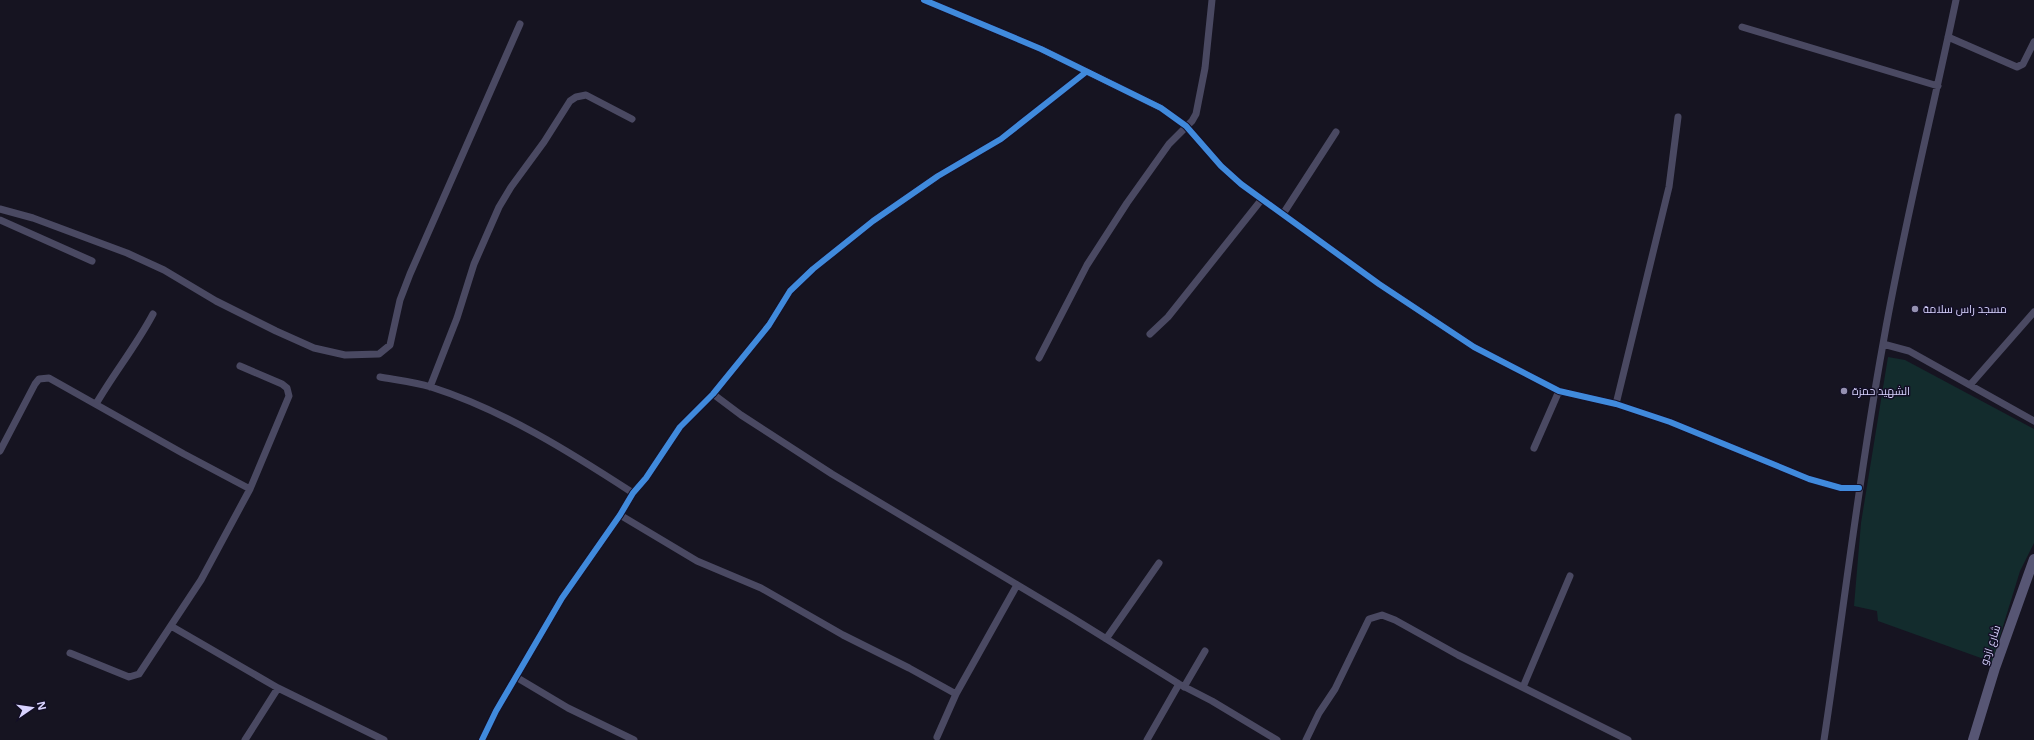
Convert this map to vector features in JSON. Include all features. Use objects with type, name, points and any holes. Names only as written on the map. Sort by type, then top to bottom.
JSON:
[{"type":"street","points":[[924,0],[1041,49],[1161,108],[1186,126],[1221,166],[1241,184],[1379,284],[1474,347],[1559,390],[1616,404],[1670,422],[1809,479],[1841,488],[1859,488]]},
{"type":"street","points":[[1039,358],[1087,265],[1169,144],[1196,114],[1205,68],[1212,0]]},
{"type":"street","points":[[1824,740],[1859,488],[1883,344],[1894,285],[1956,0]]},
{"type":"street","points":[[0,209],[40,221],[145,261],[240,314],[314,348],[345,356],[379,354],[390,345],[400,300],[410,274],[520,24]]},
{"type":"street","points":[[1742,27],[1938,86]]},
{"type":"street","points":[[1948,37],[2017,67],[2023,64],[2034,42]]},
{"type":"street","points":[[482,740],[516,677],[562,598],[620,515],[633,493],[646,478],[680,427],[713,394],[769,325],[790,292],[813,270],[873,221],[903,202],[938,176],[1001,139],[1086,72]]},
{"type":"street","points":[[430,387],[461,306],[474,264],[499,207],[511,187],[544,142],[570,101],[576,96],[586,95],[632,119]]},
{"type":"street","points":[[1616,404],[1669,187],[1678,117]]},
{"type":"street","points":[[1284,214],[1336,132]]},
{"type":"street","points":[[1150,334],[1168,316],[1262,198]]},
{"type":"street","points":[[0,220],[92,261]]},
{"type":"street","points":[[1970,385],[2034,312]]},
{"type":"street","points":[[96,404],[113,376],[138,342],[153,314]]},
{"type":"street","points":[[1883,344],[1909,351],[2034,422]]},
{"type":"street","points":[[70,653],[130,677],[135,677],[139,674],[201,580],[250,489],[289,396],[287,388],[282,384],[240,366]]},
{"type":"street","points":[[380,377],[430,387],[515,422],[586,462],[633,493]]},
{"type":"street","points":[[0,451],[35,384],[39,379],[52,378],[250,489]]},
{"type":"street","points":[[1534,448],[1559,390]]},
{"type":"street","points":[[713,394],[741,415],[832,474],[1182,686],[1212,701],[1277,740]]},
{"type":"street","points":[[620,515],[698,561],[761,588],[843,636],[909,668],[956,694]]},
{"type":"street","name":"شارع ازدو","points":[[1973,740],[1995,668],[2031,574],[2034,559]]},
{"type":"street","points":[[1106,639],[1159,563]]},
{"type":"street","points":[[1523,687],[1570,576]]},
{"type":"street","points":[[937,737],[956,694],[1017,585]]},
{"type":"street","points":[[1306,740],[1319,713],[1335,688],[1369,619],[1382,615],[1395,620],[1458,655],[1628,740]]},
{"type":"street","points":[[171,626],[278,688],[384,740]]},
{"type":"street","points":[[1147,740],[1205,651]]},
{"type":"street","points":[[516,677],[568,708],[634,740]]},
{"type":"street","points":[[245,740],[278,688]]},
{"type":"green space","points":[[1888,357],[1905,360],[2034,429],[2034,543],[2020,571],[1992,662],[1878,621],[1877,611],[1854,606],[1861,523]]},
{"type":"cycle path","points":[[924,0],[1041,49],[1161,108],[1186,126],[1221,166],[1241,184],[1379,284],[1474,347],[1559,391],[1616,404],[1670,422],[1809,479],[1841,488],[1859,488]]},
{"type":"cycle path","points":[[482,740],[496,711],[562,598],[620,515],[633,493],[646,478],[680,427],[713,394],[769,325],[790,291],[813,269],[873,221],[938,176],[1001,139],[1086,72]]},
{"type":"place","name":"مسجد راس سلامة","points":[[1915,309]]},
{"type":"place","name":"الشهيد حمزة","points":[[1844,391]]}]
